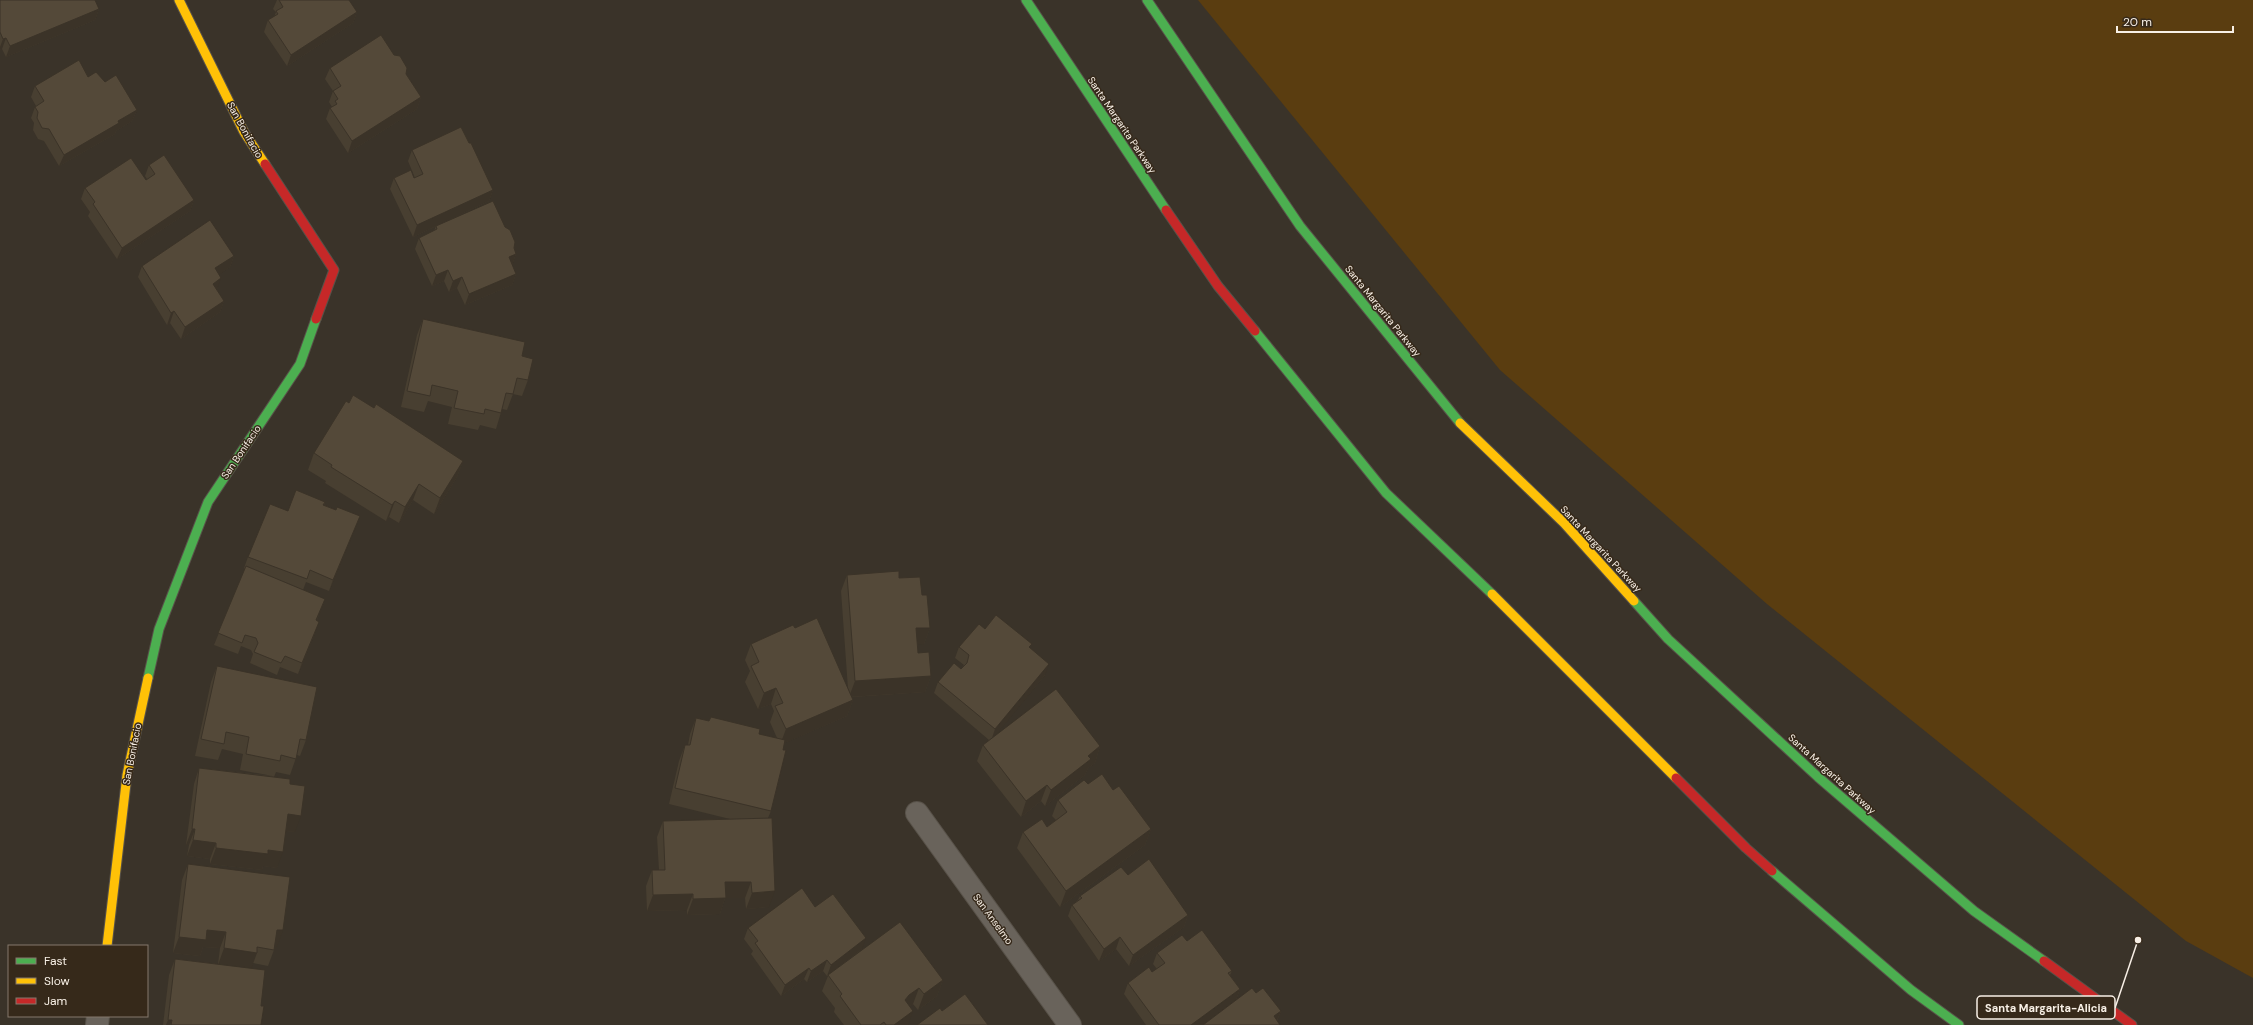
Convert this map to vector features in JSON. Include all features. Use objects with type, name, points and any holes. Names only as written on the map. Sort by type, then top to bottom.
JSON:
[{"type":"main road","name":"San Bonifacio","points":[[107,945],[127,775],[159,628],[208,502],[300,364],[334,270],[244,132],[179,0]]},
{"type":"main road","name":"Santa Margarita Parkway","points":[[1026,0],[1112,131],[1218,286],[1386,493],[1497,598],[1746,848],[1911,990],[1959,1025]]},
{"type":"main road","name":"Santa Margarita Parkway","points":[[1147,0],[1300,226],[1461,425],[1564,523],[1668,639],[1818,777],[1974,911],[2132,1025]]},
{"type":"street","name":"San Anselmo","points":[[916,813],[1070,1025]]},
{"type":"shaded area","points":[[1198,0],[2253,0],[2253,978],[2186,941],[1767,604],[1500,370]]},
{"type":"building","points":[[0,0],[95,0],[99,9],[10,46],[6,38],[3,39],[0,32]]},
{"type":"building","points":[[279,0],[349,0],[357,12],[291,55],[268,20],[278,14],[276,11],[283,7]]},
{"type":"building","points":[[381,35],[394,55],[400,56],[407,68],[406,74],[421,97],[352,141],[330,108],[337,104],[335,101],[338,99],[333,91],[341,86],[330,68]]},
{"type":"building","points":[[79,60],[88,77],[96,72],[105,82],[116,75],[137,110],[118,121],[119,123],[64,155],[49,129],[42,128],[37,118],[38,112],[35,107],[44,101],[35,86]]},
{"type":"building","points":[[461,127],[469,143],[471,143],[493,190],[417,225],[394,178],[411,170],[414,178],[423,174],[412,150]]},
{"type":"building","points":[[164,155],[194,200],[122,248],[93,204],[95,202],[85,188],[131,158],[146,180],[155,174],[149,165]]},
{"type":"building","points":[[493,201],[505,227],[510,230],[515,242],[514,248],[516,254],[509,257],[516,274],[469,294],[462,277],[453,281],[448,270],[436,275],[419,238],[437,229],[436,226]]},
{"type":"building","points":[[210,220],[234,256],[215,268],[221,278],[213,284],[224,301],[185,327],[174,311],[171,313],[142,266]]},
{"type":"building","points":[[423,319],[525,342],[522,356],[533,359],[528,380],[517,378],[513,394],[506,393],[501,413],[485,409],[484,414],[454,408],[458,391],[432,385],[430,396],[407,391]]},
{"type":"building","points":[[353,395],[374,408],[376,404],[463,461],[440,498],[419,484],[405,507],[395,501],[392,505],[331,467],[332,465],[314,453],[346,401],[349,403]]},
{"type":"building","points":[[296,490],[325,502],[323,505],[336,510],[337,507],[360,516],[333,580],[310,570],[307,579],[248,557],[270,504],[288,511]]},
{"type":"building","points":[[246,566],[325,599],[316,620],[319,622],[302,663],[285,656],[281,663],[254,652],[258,643],[256,638],[245,635],[242,643],[218,633]]},
{"type":"building","points":[[899,571],[899,578],[920,577],[922,595],[927,595],[930,628],[916,628],[918,653],[929,652],[931,676],[855,681],[847,575]]},
{"type":"building","points":[[996,615],[1032,644],[1029,647],[1049,664],[995,729],[938,682],[954,663],[961,669],[967,663],[969,655],[959,647],[979,624],[985,629]]},
{"type":"building","points":[[817,618],[853,700],[786,729],[775,706],[783,703],[776,688],[764,693],[751,666],[759,662],[751,644],[793,625],[795,628]]},
{"type":"building","points":[[217,666],[317,687],[306,740],[300,739],[296,759],[281,755],[280,761],[246,754],[249,737],[226,732],[224,744],[201,739]]},
{"type":"building","points":[[1056,689],[1100,746],[1088,756],[1091,759],[1051,790],[1047,785],[1026,801],[983,745]]},
{"type":"building","points":[[711,717],[760,729],[759,734],[785,740],[783,750],[786,750],[771,811],[675,788],[685,745],[690,745],[696,718],[709,721]]},
{"type":"building","points":[[199,768],[290,779],[290,784],[305,786],[301,816],[288,814],[283,852],[268,850],[268,854],[216,848],[216,843],[193,840],[195,829],[192,829]]},
{"type":"building","points":[[1102,774],[1113,790],[1119,786],[1151,829],[1066,891],[1023,832],[1042,819],[1047,827],[1067,812],[1058,800],[1084,780],[1088,784]]},
{"type":"building","points":[[772,818],[775,891],[752,893],[751,882],[725,882],[726,898],[693,899],[693,894],[653,895],[652,870],[665,870],[663,821]]},
{"type":"building","points":[[1149,859],[1188,915],[1133,955],[1120,937],[1104,949],[1072,905],[1082,898],[1080,896],[1121,867],[1128,875]]},
{"type":"building","points":[[188,864],[290,877],[283,930],[277,930],[274,950],[257,947],[257,953],[224,948],[226,932],[207,930],[206,940],[179,937]]},
{"type":"building","points":[[802,888],[815,907],[833,894],[866,938],[831,965],[827,960],[811,971],[809,968],[785,985],[755,943],[758,941],[748,928]]},
{"type":"building","points":[[900,922],[943,980],[924,994],[919,988],[909,995],[905,1000],[913,1011],[894,1025],[886,1025],[884,1022],[880,1025],[861,1025],[840,996],[842,994],[828,975]]},
{"type":"building","points":[[1202,930],[1232,971],[1228,973],[1240,989],[1191,1025],[1159,1025],[1128,983],[1149,967],[1152,972],[1165,963],[1157,953],[1182,935],[1187,941]]},
{"type":"building","points":[[175,959],[265,970],[261,1006],[264,1006],[261,1025],[171,1025],[172,1020],[168,1020]]},
{"type":"building","points":[[1252,988],[1256,993],[1263,988],[1281,1011],[1274,1016],[1280,1025],[1203,1025]]},
{"type":"building","points":[[965,994],[988,1025],[917,1025],[940,1008],[942,1011]]},
{"type":"traffic: fast","points":[[1026,0],[1166,210]]},
{"type":"traffic: fast","points":[[1147,0],[1300,226],[1460,423]]},
{"type":"traffic: fast","points":[[148,678],[159,629],[208,502],[300,364],[316,319]]},
{"type":"traffic: fast","points":[[1255,331],[1386,493],[1492,594]]},
{"type":"traffic: fast","points":[[1634,601],[1668,639],[1818,777],[1974,911],[2044,961]]},
{"type":"traffic: fast","points":[[1772,871],[1911,990],[1959,1025]]},
{"type":"traffic: slow","points":[[179,0],[244,132],[265,164]]},
{"type":"traffic: slow","points":[[1460,423],[1564,523],[1634,601]]},
{"type":"traffic: slow","points":[[1492,594],[1676,778]]},
{"type":"traffic: slow","points":[[107,945],[127,775],[148,678]]},
{"type":"traffic: jam","points":[[265,164],[334,270],[316,319]]},
{"type":"traffic: jam","points":[[1166,210],[1218,286],[1255,331]]},
{"type":"traffic: jam","points":[[1676,778],[1746,848],[1772,871]]},
{"type":"traffic: jam","points":[[2044,961],[2132,1025]]},
{"type":"place","name":"Santa Margarita-Alicia","points":[[2138,940]]}]
